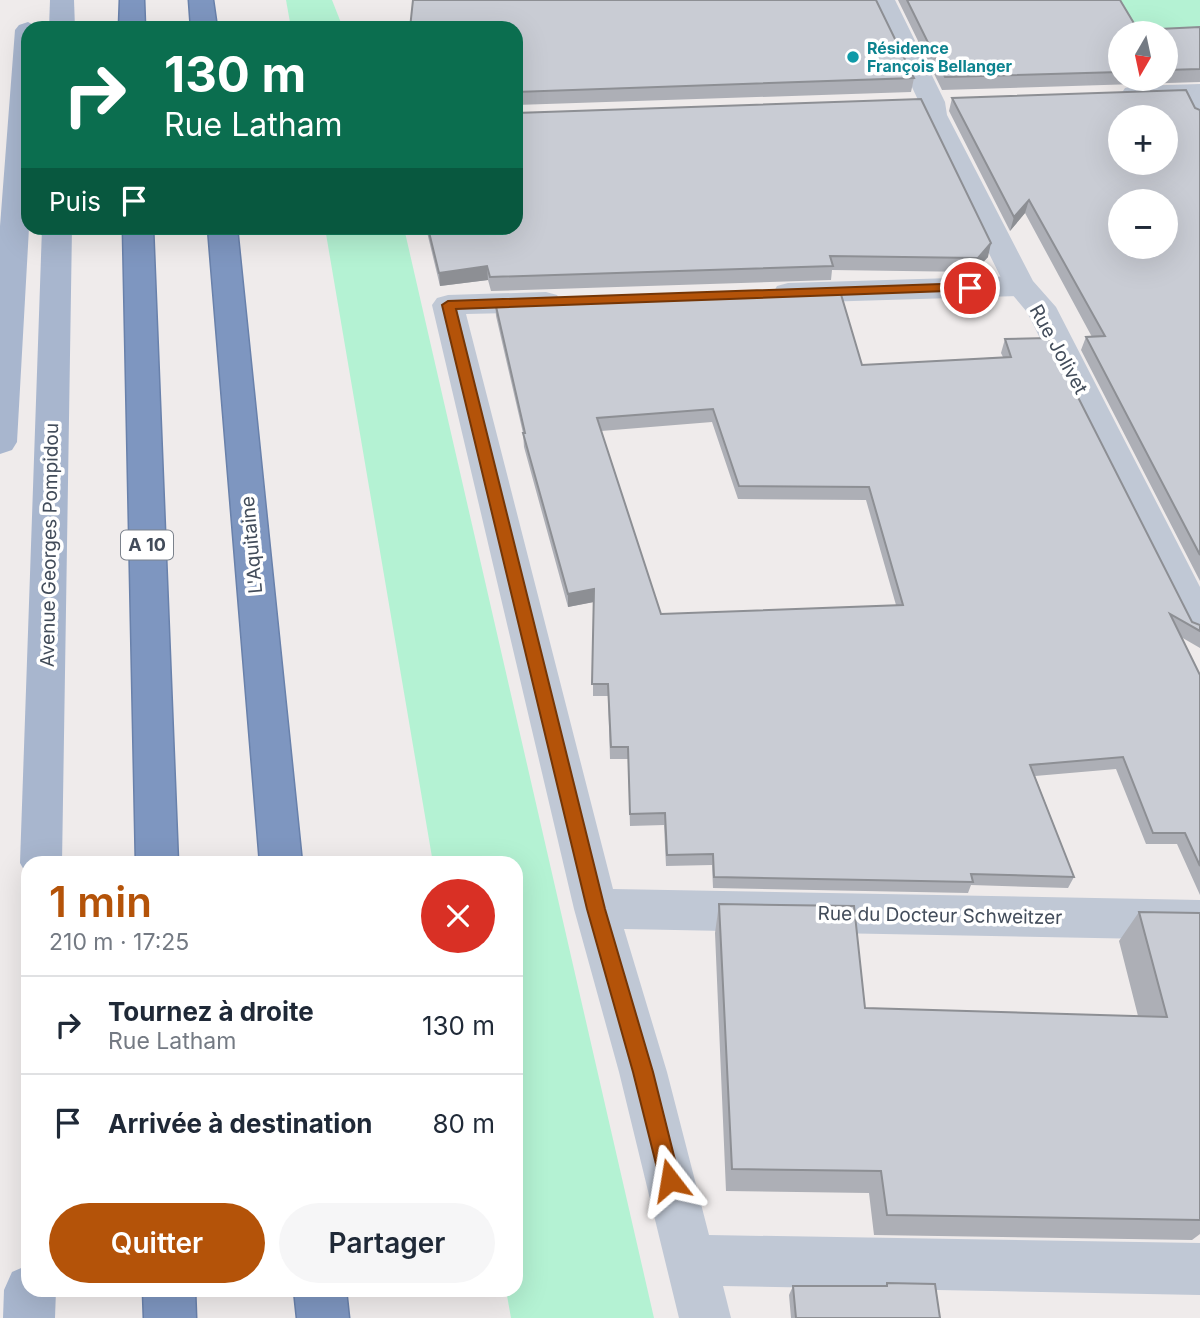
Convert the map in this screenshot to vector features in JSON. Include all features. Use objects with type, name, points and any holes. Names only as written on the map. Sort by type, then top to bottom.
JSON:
[{"type":"highway","points":[[132,0],[132,21]]},
{"type":"highway","points":[[201,0],[203,21]]},
{"type":"highway","name":"A 10","points":[[138,235],[157,856]]},
{"type":"highway","name":"L'Aquitaine","points":[[223,235],[280,856]]},
{"type":"highway","points":[[169,1297],[170,1318]]},
{"type":"highway","points":[[321,1297],[323,1318]]},
{"type":"main road","points":[[62,0],[62,21]]},
{"type":"main road","points":[[0,442],[21,138]]},
{"type":"main road","name":"Avenue Georges Pompidou","points":[[41,856],[57,235]]},
{"type":"main road","points":[[29,1318],[30,1297]]},
{"type":"street","name":"Rue Jolivet","points":[[883,0],[932,102],[934,115],[1020,286],[1040,307],[1200,624]]},
{"type":"street","points":[[1107,95],[1197,100]]},
{"type":"street","points":[[754,295],[1020,286]]},
{"type":"street","points":[[573,301],[448,305],[596,909],[643,1072],[705,1318]]},
{"type":"street","name":"Rue du Docteur Schweitzer","points":[[596,909],[1200,920]]},
{"type":"street","points":[[690,1260],[1200,1269]]},
{"type":"green space","points":[[286,0],[332,0],[340,21],[290,21]]},
{"type":"green space","points":[[1108,0],[1200,0],[1200,27],[1178,31],[1178,21],[1120,21]]},
{"type":"green space","points":[[326,235],[406,235],[654,1318],[511,1318],[507,1297],[523,1297],[523,856],[432,856]]},
{"type":"building","points":[[413,0],[876,0],[914,78],[523,92],[523,21],[411,21]]},
{"type":"building","points":[[907,0],[1120,0],[1133,21],[1108,21],[1108,72],[945,77]]},
{"type":"building","points":[[1200,27],[1200,69],[1178,70],[1178,28]]},
{"type":"building","points":[[1186,90],[1195,108],[1200,110],[1200,555],[1086,337],[1105,336],[1029,200],[1014,217],[952,98]]},
{"type":"building","points":[[921,99],[991,243],[978,258],[830,256],[833,266],[490,277],[487,266],[439,273],[430,235],[523,235],[523,113]]},
{"type":"building","points":[[840,291],[862,365],[1011,357],[1005,339],[1048,338],[1192,622],[1200,625],[1200,631],[1170,614],[1200,675],[1200,866],[1185,833],[1153,833],[1123,757],[1030,765],[1074,877],[971,874],[973,882],[714,877],[713,854],[667,855],[665,813],[630,814],[628,747],[611,747],[608,684],[592,684],[594,589],[568,594],[523,433],[495,302]],"holes":[[[713,409],[739,486],[869,487],[903,605],[661,614],[597,418]]]},
{"type":"building","points":[[719,904],[854,906],[865,1008],[1167,1017],[1139,912],[1200,913],[1200,1220],[887,1215],[881,1171],[732,1169]]},
{"type":"building","points":[[887,1283],[935,1284],[940,1318],[796,1318],[793,1286],[887,1286]]},
{"type":"place","name":"Résidence François Bellanger","points":[[853,57]]},
{"type":"route","points":[[670,1180],[643,1072],[596,909],[448,305],[970,288]]}]
